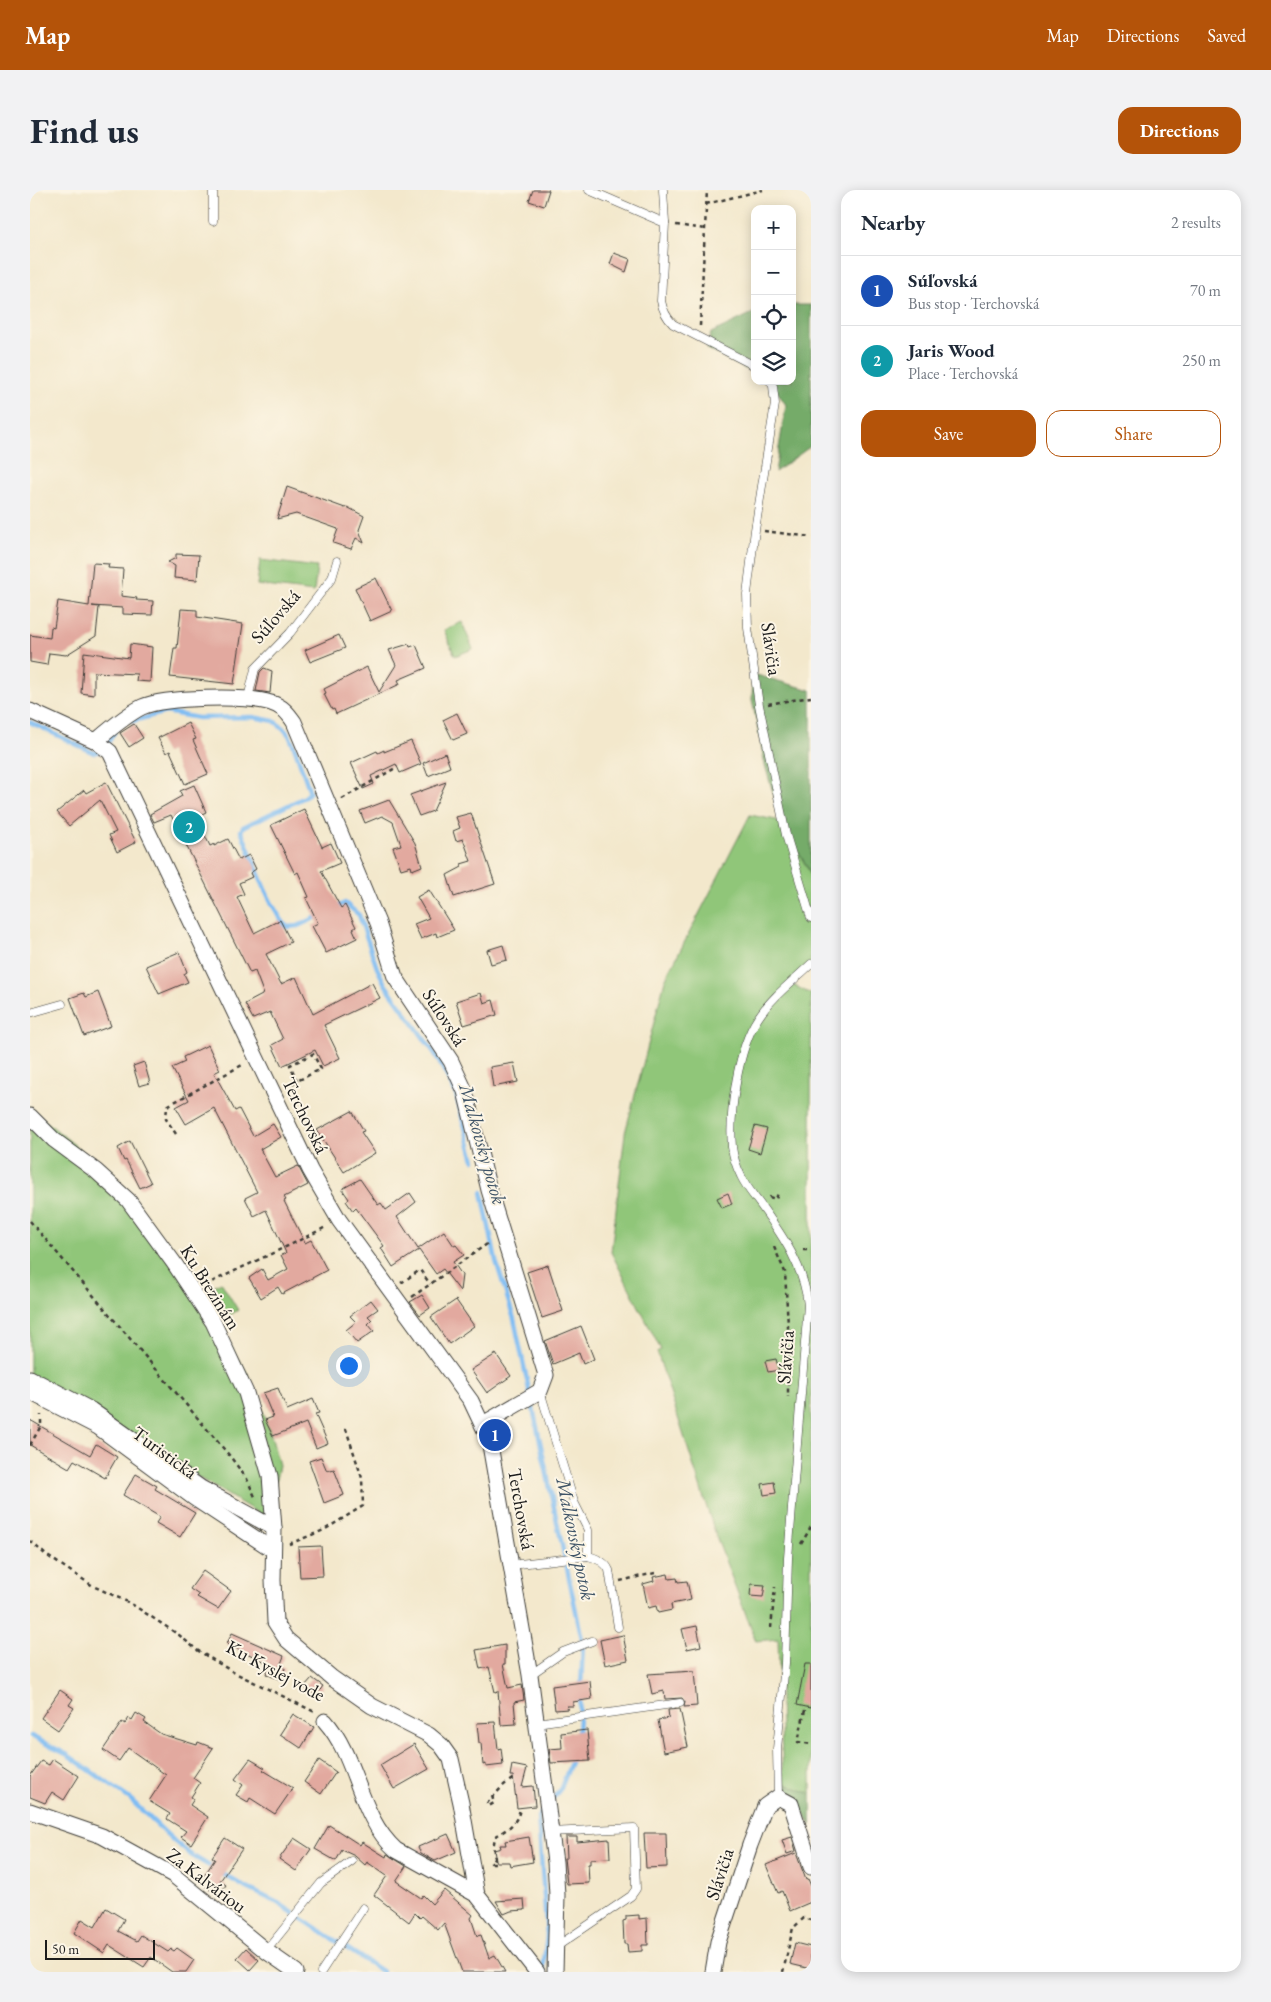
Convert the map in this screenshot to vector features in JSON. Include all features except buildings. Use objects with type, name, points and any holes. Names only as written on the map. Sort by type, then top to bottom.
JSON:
[{"type":"street","name":"Súľovská","points":[[102,746],[112,727],[142,708],[161,702],[248,698],[272,703],[286,710],[294,722],[378,923],[395,977],[451,1061],[465,1091],[489,1190],[546,1375],[540,1391]]},
{"type":"street","points":[[30,711],[102,746]]},
{"type":"street","name":"Terchovská","points":[[102,746],[310,1170],[339,1220],[471,1401],[489,1439],[530,1675],[550,1824],[557,1895],[555,1972]]},
{"type":"street","name":"Ku Brezinám","points":[[30,1116],[54,1140],[96,1171],[128,1200],[213,1322],[246,1393],[270,1476],[274,1528]]},
{"type":"street","name":"Turistická","points":[[30,1378],[91,1410],[201,1488],[274,1528]]},
{"type":"street","points":[[483,1424],[540,1391]]},
{"type":"street","name":"Turistická","points":[[30,1392],[98,1427],[194,1498],[274,1550]]},
{"type":"street","name":"Ku Kyslej vode","points":[[274,1528],[273,1580],[275,1622],[286,1639],[332,1678],[372,1706],[429,1735],[442,1745],[451,1759],[461,1803],[477,1895]]},
{"type":"street","name":"Ku Kyslej vode","points":[[325,1721],[337,1734],[364,1804],[385,1841],[396,1850],[477,1895],[536,1970]]},
{"type":"street","points":[[778,1797],[791,1804],[811,1867]]},
{"type":"street","name":"Slávičia","points":[[713,1972],[718,1942],[750,1844],[765,1806],[778,1797]]},
{"type":"street","name":"Za Kalváriou","points":[[30,1811],[102,1836],[173,1875],[266,1951],[296,1972]]},
{"type":"lane","points":[[213,221],[214,190]]},
{"type":"lane","points":[[589,190],[665,223]]},
{"type":"lane","points":[[663,190],[665,223],[662,311],[673,324],[751,364]]},
{"type":"lane","name":"Slávičia","points":[[772,385],[775,404],[755,530],[746,606],[759,705],[786,835],[811,918]]},
{"type":"lane","name":"Súľovská","points":[[248,698],[255,670],[290,633],[332,578],[337,561]]},
{"type":"lane","name":"Slávičia","points":[[778,1797],[777,1748],[785,1663],[788,1558],[808,1305],[804,1278],[784,1239],[741,1176],[732,1149],[732,1120],[744,1049],[750,1032],[758,1018],[811,964]]},
{"type":"lane","points":[[30,1013],[62,1004]]},
{"type":"lane","points":[[540,1391],[574,1502],[588,1530],[588,1556],[597,1558],[607,1565],[618,1627]]},
{"type":"lane","name":"Terchovská","points":[[511,1565],[588,1556]]},
{"type":"lane","points":[[530,1675],[563,1652],[592,1641]]},
{"type":"lane","points":[[536,1724],[680,1703]]},
{"type":"lane","points":[[550,1824],[634,1828],[636,1889],[631,1896],[556,1947]]},
{"type":"lane","points":[[266,1951],[321,1882],[352,1860]]},
{"type":"lane","points":[[321,1972],[362,1908]]},
{"type":"path","points":[[699,337],[707,190]]},
{"type":"path","points":[[706,204],[763,190]]},
{"type":"path","points":[[665,223],[705,229]]},
{"type":"path","points":[[755,530],[811,537]]},
{"type":"path","points":[[759,705],[811,698]]},
{"type":"path","points":[[330,806],[397,768]]},
{"type":"path","points":[[273,1093],[321,1070],[313,1054],[290,1065],[297,1081]]},
{"type":"path","points":[[176,1134],[166,1119],[167,1106],[256,1058]]},
{"type":"path","points":[[30,1220],[230,1455],[247,1479],[257,1501]]},
{"type":"path","points":[[192,1290],[339,1220]]},
{"type":"path","points":[[784,1239],[772,1243],[784,1272],[788,1326],[788,1398]]},
{"type":"path","points":[[400,1305],[488,1244]]},
{"type":"path","points":[[395,1287],[420,1270],[430,1284]]},
{"type":"path","points":[[30,1445],[41,1426],[41,1415],[50,1402]]},
{"type":"path","points":[[274,1550],[324,1530],[363,1506],[362,1478],[345,1426]]},
{"type":"path","name":"Ku Kyslej vode","points":[[30,1541],[54,1560],[93,1586],[130,1603],[179,1635],[197,1650],[233,1672],[318,1714],[325,1721]]},
{"type":"path","points":[[611,1584],[655,1572]]},
{"type":"path","points":[[771,1628],[775,1580]]},
{"type":"path","points":[[805,1710],[798,1742],[811,1744]]},
{"type":"path","points":[[492,1796],[515,1777]]},
{"type":"path","points":[[494,1856],[496,1836],[516,1822],[520,1815],[520,1807]]},
{"type":"path","points":[[783,1972],[793,1928],[804,1918],[811,1920]]},
{"type":"green space","points":[[796,305],[811,305],[811,446],[775,472],[786,405],[773,385],[796,385]]},
{"type":"green space","points":[[751,314],[751,372],[707,349],[711,333]]},
{"type":"green space","points":[[260,560],[317,567],[314,592],[257,585]]},
{"type":"green space","points":[[462,622],[473,649],[455,656],[444,630]]},
{"type":"green space","points":[[753,674],[811,690],[811,877],[781,821],[765,765],[752,700]]},
{"type":"green space","points":[[750,815],[781,821],[811,877],[811,962],[791,984],[811,994],[811,1794],[783,1783],[778,1639],[756,1641],[717,1539],[657,1352],[661,1350],[611,1252],[625,1133],[665,980]]},
{"type":"green space","points":[[30,1108],[100,1166],[212,1319],[246,1371],[268,1424],[279,1465],[268,1519],[30,1377]]},
{"type":"green space","points":[[221,1282],[238,1310],[218,1322],[201,1293]]},
{"type":"green space","points":[[783,1783],[811,1794],[811,1825]]},
{"type":"waterway","name":"Malkovský potok","points":[[133,721],[166,712],[198,718],[253,717],[274,721],[282,727],[289,735],[310,792],[305,797],[243,827],[241,831],[267,893],[287,927],[298,926],[319,916]]},
{"type":"waterway","name":"Malkovský potok","points":[[30,722],[94,753],[103,748],[114,733]]},
{"type":"waterway","name":"Malkovský potok","points":[[335,908],[345,903],[359,915],[377,968],[385,984],[435,1054],[455,1092],[474,1160]]},
{"type":"waterway","name":"Malkovský potok","points":[[482,1192],[496,1261],[514,1319],[583,1644],[581,1688]]},
{"type":"waterway","name":"Malkovský potok","points":[[578,1735],[580,1696]]},
{"type":"waterway","points":[[31,1736],[68,1755],[130,1799],[191,1855],[243,1886],[278,1903],[383,1972]]},
{"type":"waterway","name":"Malkovský potok","points":[[551,1801],[561,1788],[573,1757]]},
{"type":"waterway","name":"Malkovský potok","points":[[543,1972],[547,1935],[538,1817],[544,1808]]},
{"type":"place","name":"Jaris Wood","points":[[189,827]]},
{"type":"place","name":"Súľovská","points":[[495,1435]]}]
